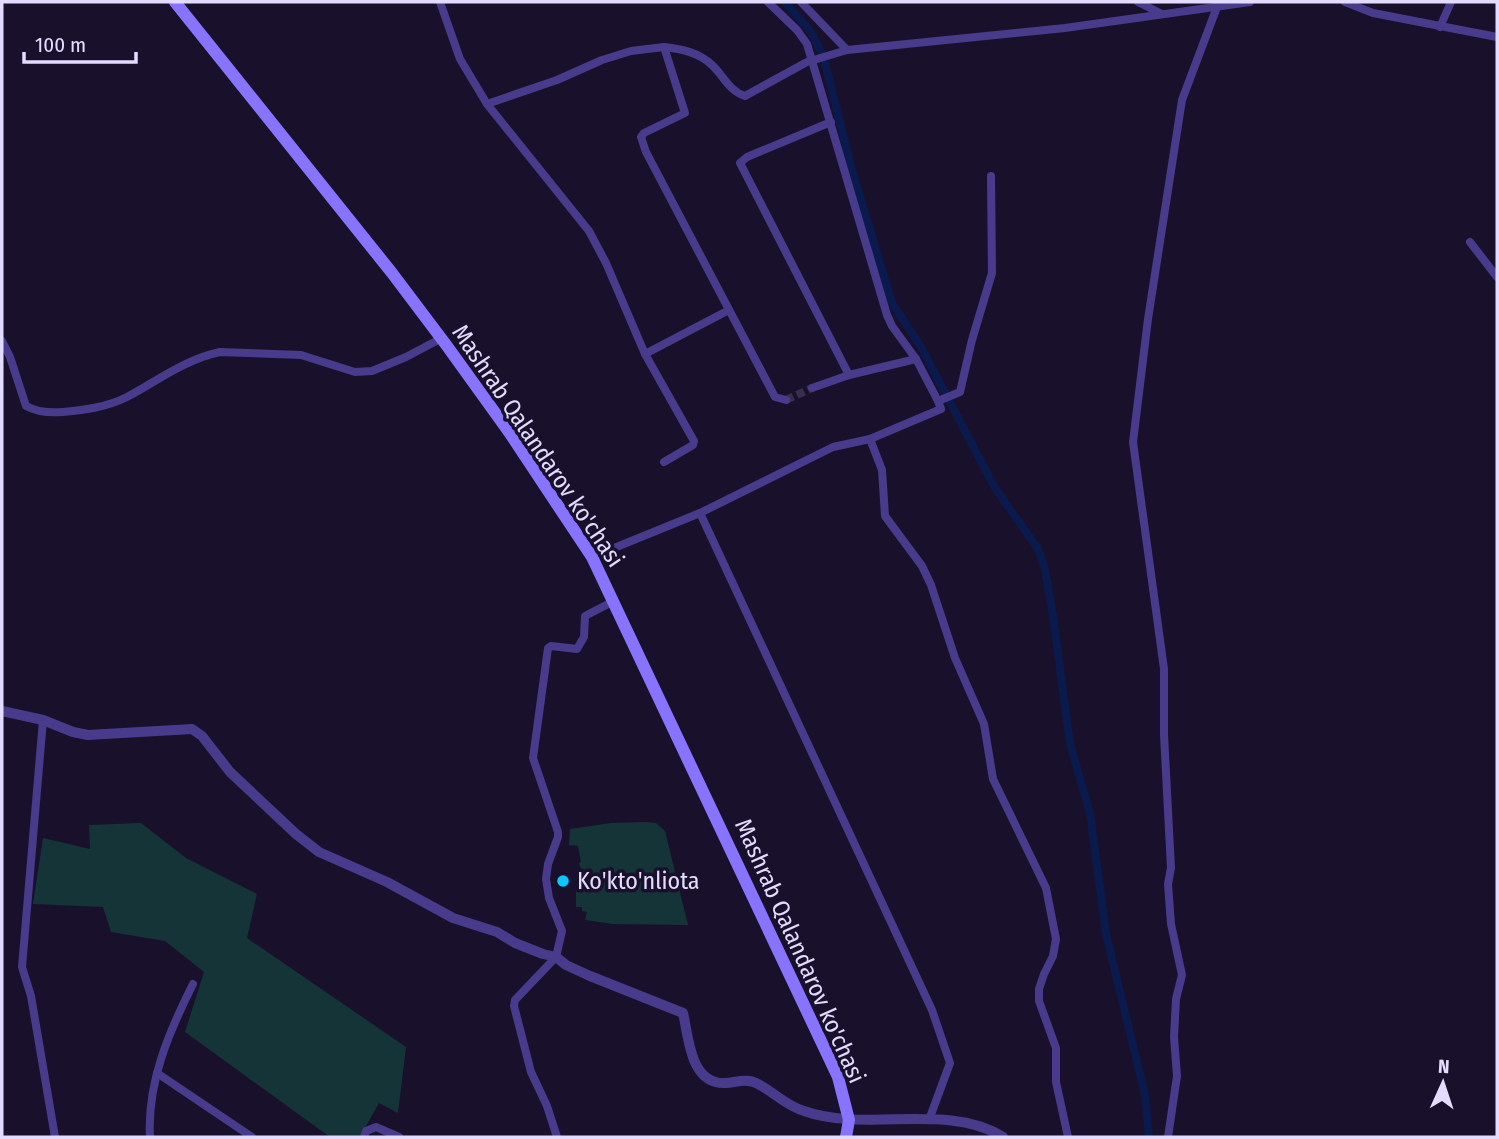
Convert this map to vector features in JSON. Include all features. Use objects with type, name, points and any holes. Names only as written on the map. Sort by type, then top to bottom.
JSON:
[{"type":"main road","name":"Mashrab Qalandarov ko'chasi","points":[[175,2],[442,338],[509,432],[592,557],[838,1077],[849,1120]]},
{"type":"main road","points":[[846,1137],[849,1120]]},
{"type":"street","points":[[440,2],[460,59],[487,104],[589,231],[606,263],[645,354],[694,441],[693,445],[664,461]]},
{"type":"street","points":[[592,557],[700,513],[833,447],[870,439],[941,409],[939,400],[916,359],[887,315],[815,59],[797,30],[768,2]]},
{"type":"street","points":[[801,2],[845,51]]},
{"type":"street","points":[[1138,2],[1163,15]]},
{"type":"street","points":[[487,104],[631,51],[664,47],[694,53],[711,64],[726,82],[740,95],[745,96],[815,59],[845,51],[995,36],[1250,2]]},
{"type":"street","points":[[1345,2],[1373,13],[1497,37]]},
{"type":"street","points":[[1440,27],[1451,2]]},
{"type":"street","points":[[1168,1137],[1177,1076],[1174,1037],[1176,999],[1182,975],[1171,925],[1168,884],[1171,868],[1164,669],[1133,442],[1148,319],[1182,100],[1217,7]]},
{"type":"street","points":[[664,47],[685,113],[644,133],[640,140],[775,397],[786,400]]},
{"type":"street","points":[[831,122],[747,157],[740,163],[849,375]]},
{"type":"street","points":[[939,400],[960,392],[992,273],[991,176]]},
{"type":"street","points":[[1470,242],[1497,276]]},
{"type":"street","points":[[645,354],[729,310]]},
{"type":"street","points":[[2,341],[26,406],[57,412],[93,409],[125,398],[176,369],[220,352],[301,355],[355,372],[372,371],[442,338]]},
{"type":"street","points":[[812,388],[849,375],[916,359]]},
{"type":"street","points":[[870,439],[882,470],[885,516],[922,566],[931,584],[955,659],[984,724],[993,779],[1046,888],[1056,939],[1053,956],[1039,989],[1039,1001],[1056,1048],[1056,1082],[1068,1137]]},
{"type":"street","points":[[700,513],[932,1010],[950,1063],[929,1120]]},
{"type":"street","points":[[557,1137],[547,1106],[531,1072],[514,1002],[556,957],[562,931],[549,898],[546,879],[558,832],[534,758],[546,653],[551,646],[577,649],[584,637],[585,616],[614,601]]},
{"type":"street","points":[[2,711],[43,720],[88,735],[192,729],[202,736],[230,772],[319,852],[387,882],[453,918],[477,924],[543,954],[556,957],[566,965],[590,976],[683,1013],[693,1061],[700,1072],[711,1080],[723,1083],[750,1081],[805,1112],[849,1120],[948,1120],[990,1129],[1003,1137]]},
{"type":"street","points":[[43,720],[22,967],[31,996],[55,1137]]},
{"type":"street","points":[[150,1137],[150,1114],[157,1073],[171,1028],[193,984]]},
{"type":"street","points":[[157,1073],[252,1137]]},
{"type":"street","points":[[364,1137],[366,1131],[376,1127],[399,1137]]},
{"type":"green space","points":[[141,823],[186,858],[257,894],[247,938],[406,1047],[398,1113],[379,1103],[360,1137],[330,1137],[185,1032],[204,972],[165,941],[111,932],[103,907],[33,904],[43,838],[90,849],[89,825]]},
{"type":"green space","points":[[611,823],[656,823],[665,831],[688,925],[613,924],[585,920],[587,912],[582,911],[582,907],[576,907],[576,871],[581,869],[581,862],[578,846],[569,845],[570,829]]},
{"type":"waterway","points":[[785,2],[811,32],[823,55],[852,170],[892,303],[921,347],[995,488],[1038,549],[1045,569],[1070,744],[1090,813],[1106,934],[1145,1095],[1149,1137]]},
{"type":"tunnel","points":[[786,400],[812,388]]},
{"type":"place","name":"Ko'kto'nliota","points":[[563,881]]}]
